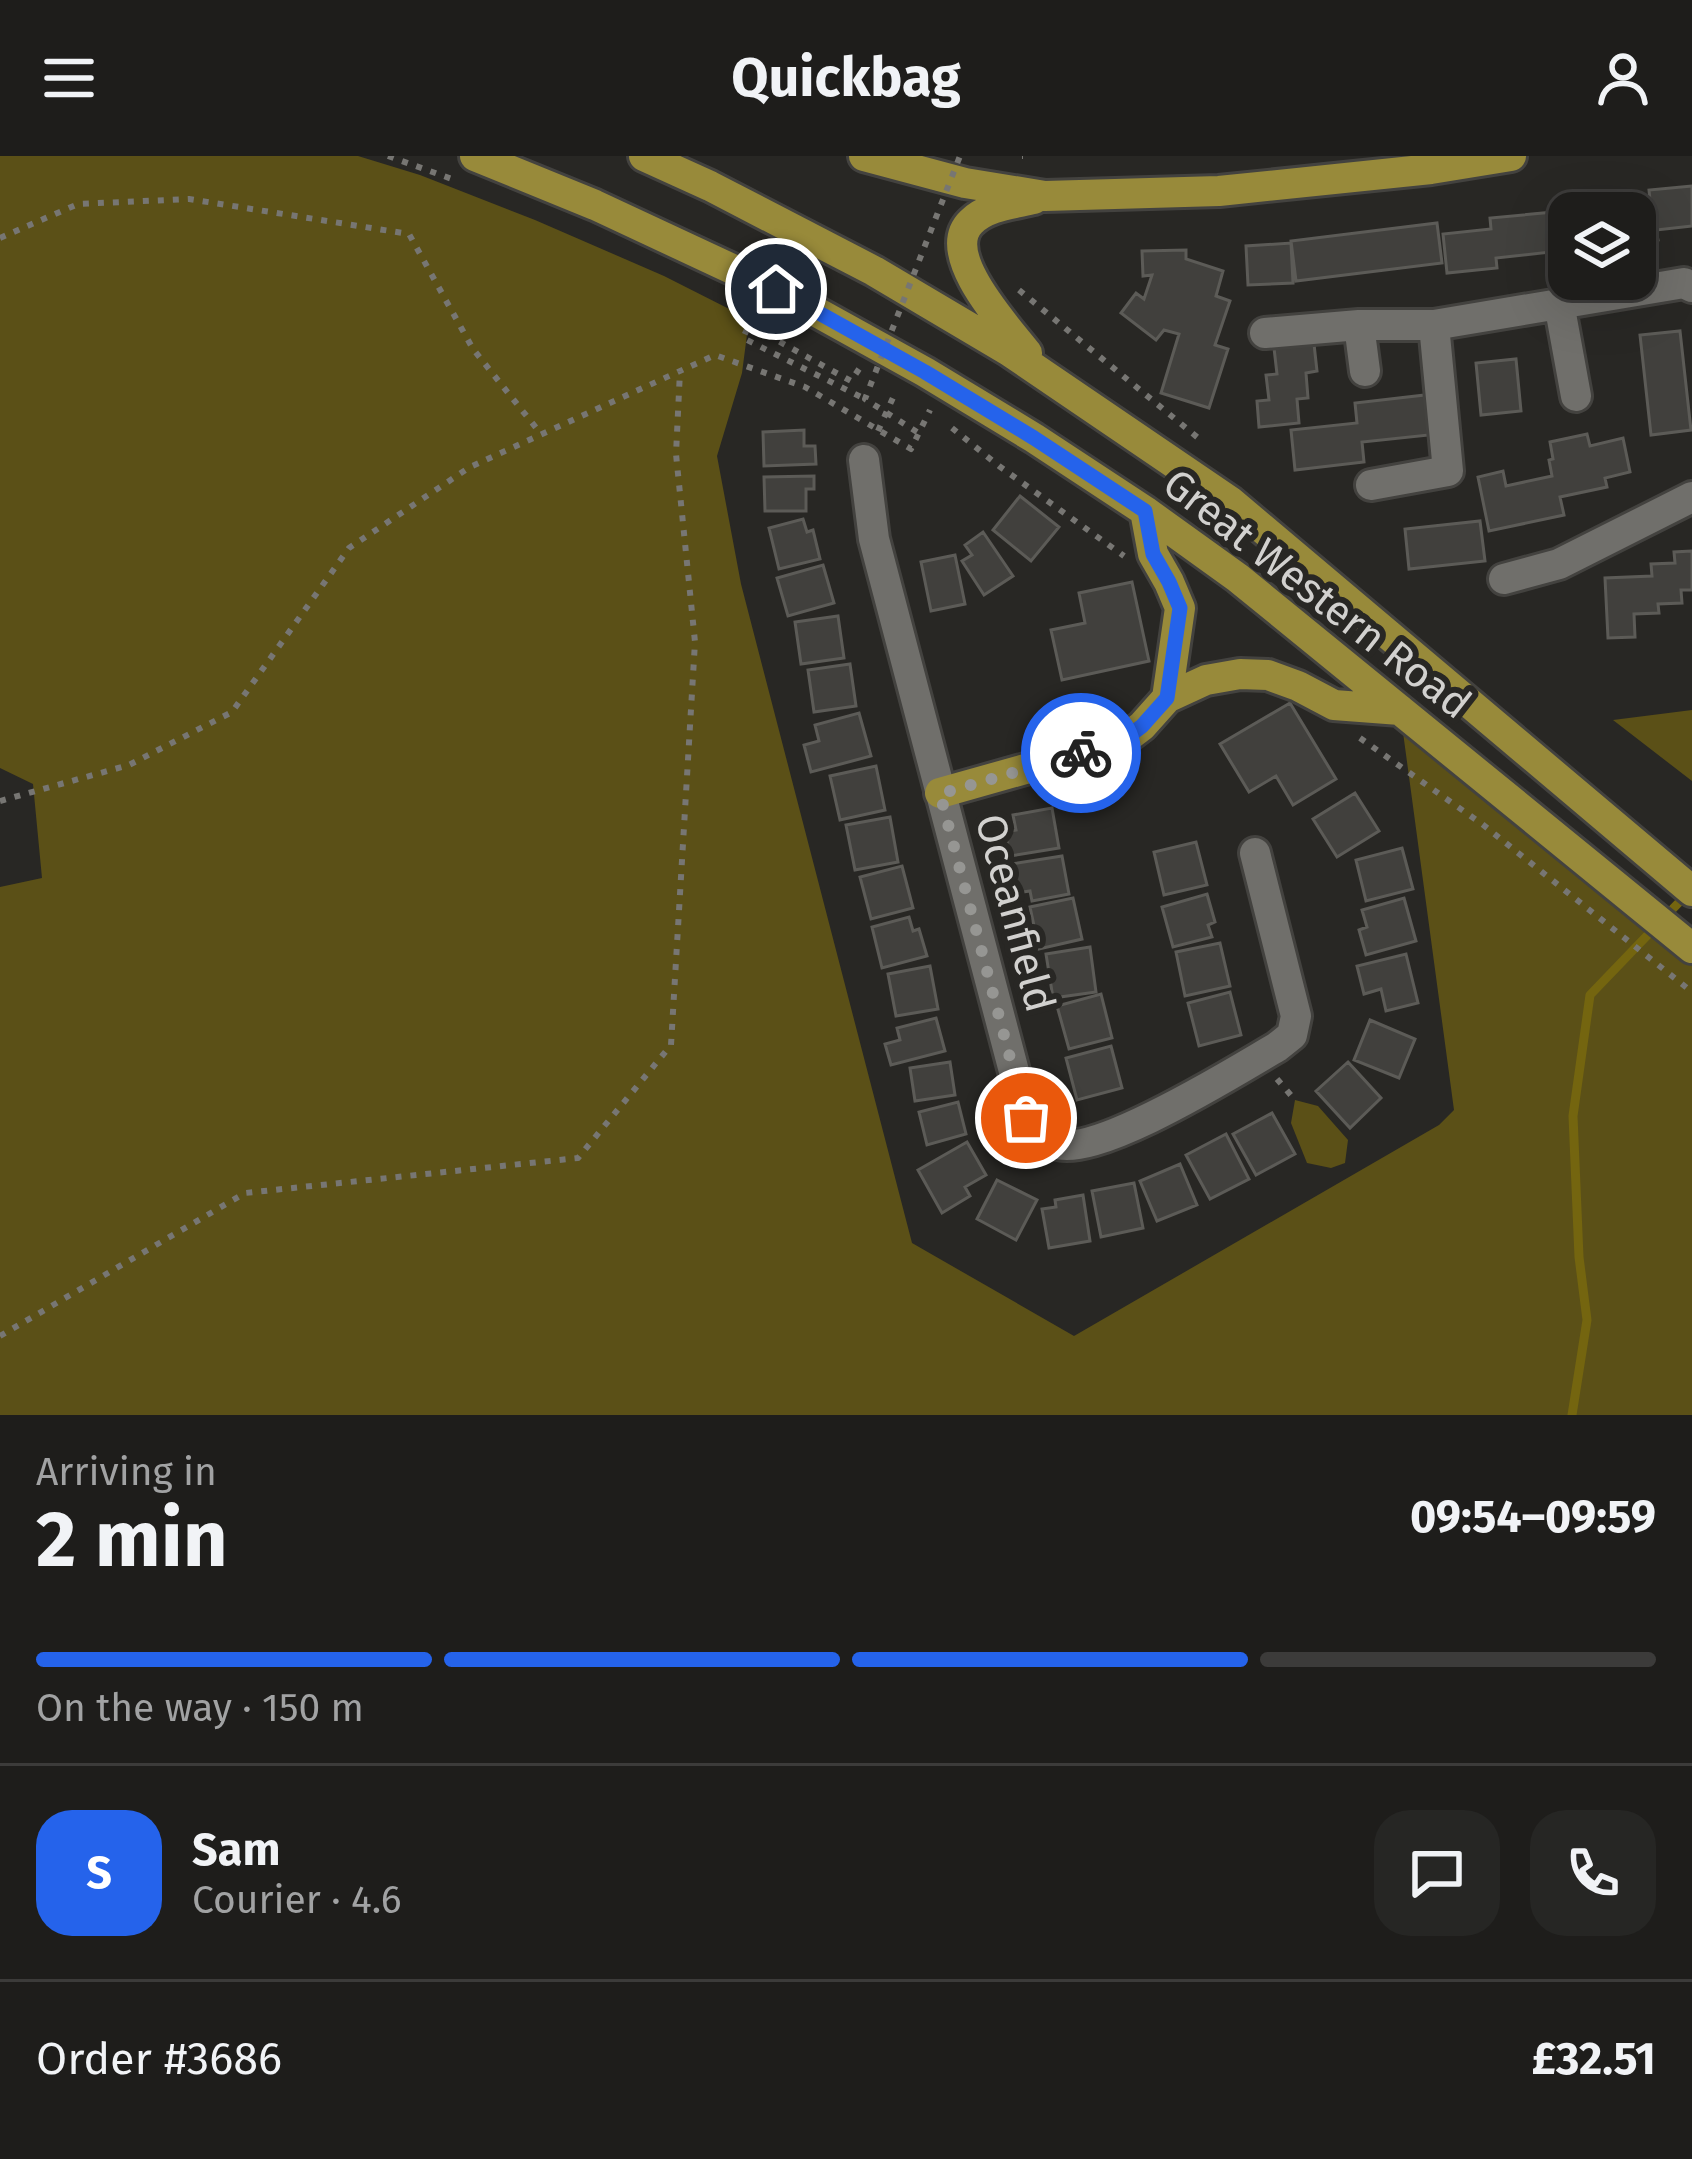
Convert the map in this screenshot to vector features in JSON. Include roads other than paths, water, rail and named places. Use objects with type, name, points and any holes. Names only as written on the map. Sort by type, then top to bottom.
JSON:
[{"type":"main road","name":"Great Western Road","points":[[644,156],[874,271],[1045,375],[1231,502],[1692,891]]},
{"type":"main road","points":[[864,156],[965,183],[1046,196],[1219,191],[1511,156]]},
{"type":"main road","name":"Great Western Road","points":[[469,170],[596,205],[776,289],[1034,438],[1238,578],[1692,948]]},
{"type":"main road","points":[[1045,375],[977,287],[962,246],[969,223],[982,214],[1046,196]]},
{"type":"main road","points":[[1145,511],[1153,554],[1180,608],[1167,698]]},
{"type":"main road","points":[[940,794],[1121,742],[1167,698],[1207,680],[1268,675],[1334,705],[1400,710]]},
{"type":"street","points":[[1265,333],[1434,325],[1684,283],[1692,286]]},
{"type":"street","points":[[1559,304],[1576,396]]},
{"type":"street","points":[[1359,325],[1365,371]]},
{"type":"street","points":[[1371,485],[1448,471],[1434,325]]},
{"type":"street","name":"Oceanfield","points":[[864,460],[874,539],[940,794],[1026,1118],[1040,1133],[1056,1144],[1081,1144],[1158,1114],[1292,1035],[1296,1016],[1256,853]]},
{"type":"street","points":[[1504,579],[1559,564],[1692,497]]},
{"type":"waterway","points":[[1572,1415],[1587,1320],[1579,1257],[1573,1116],[1590,995],[1688,893]]}]
